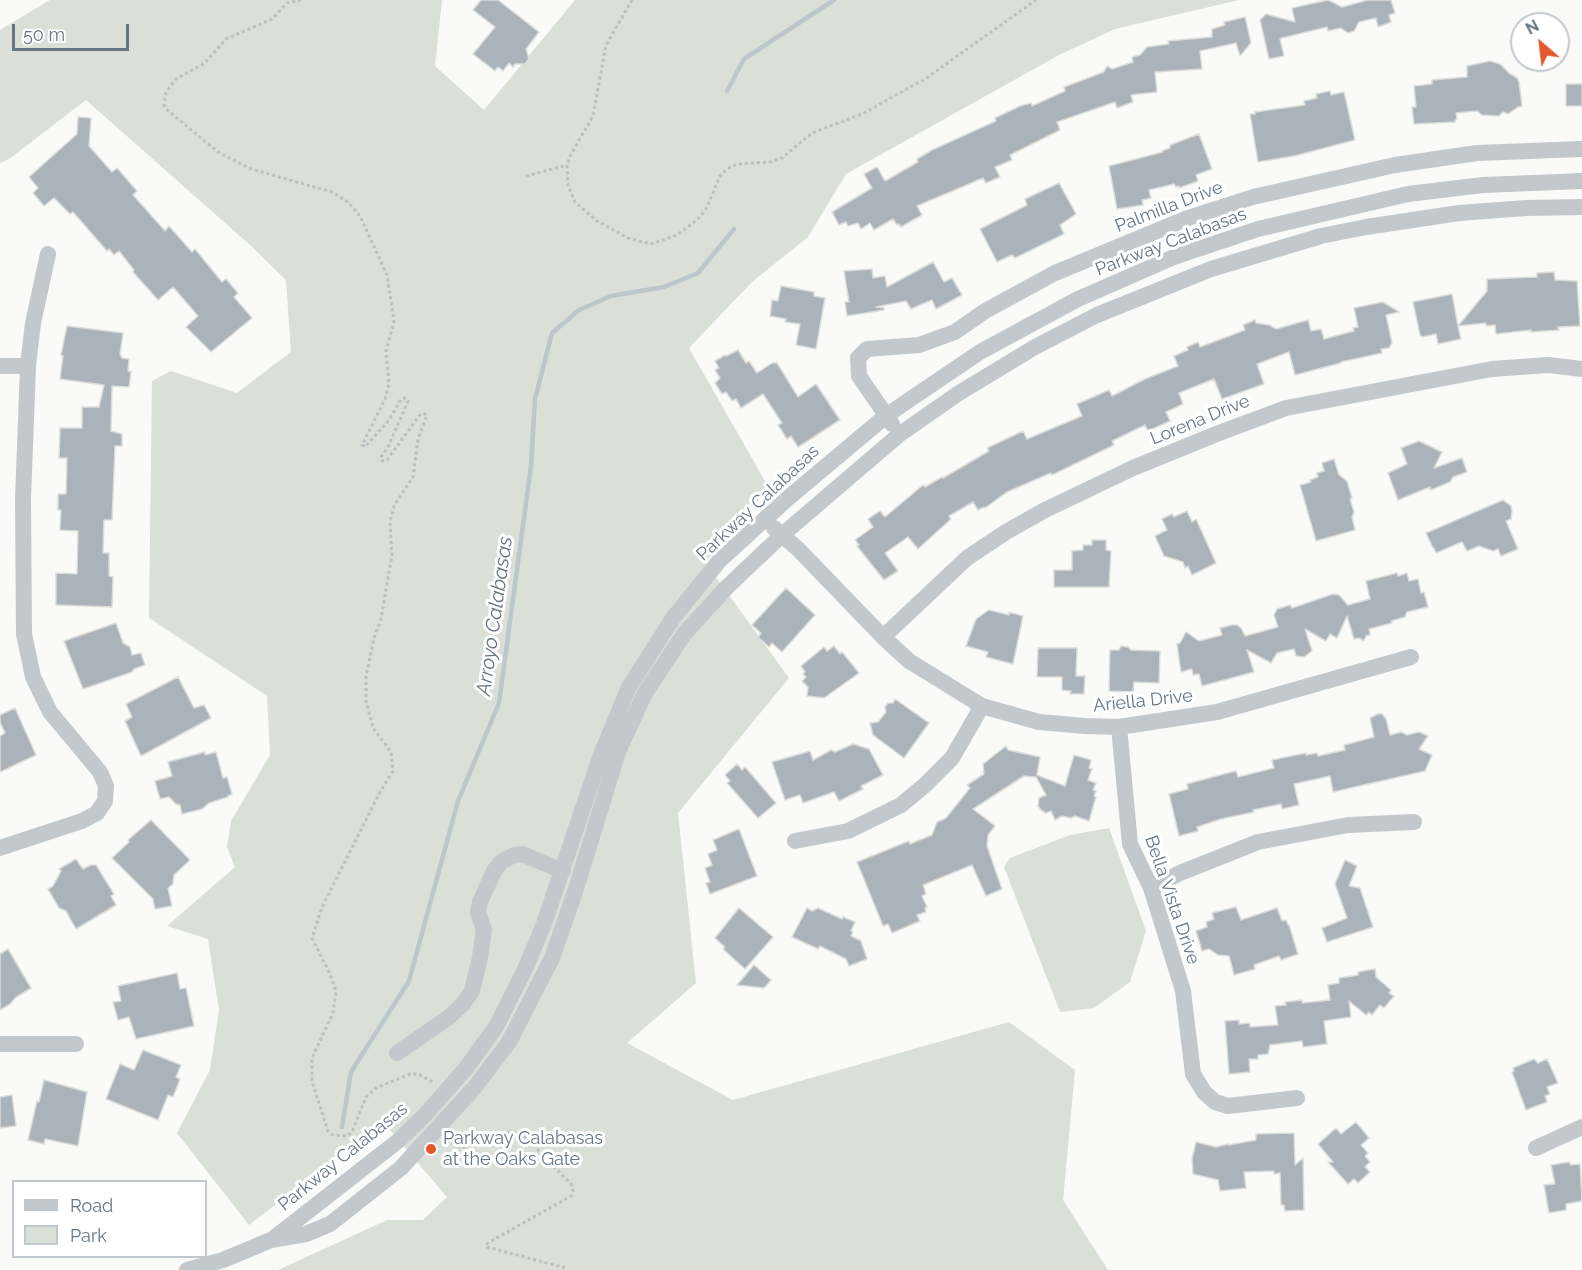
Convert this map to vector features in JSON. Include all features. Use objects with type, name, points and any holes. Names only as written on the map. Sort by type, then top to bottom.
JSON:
[{"type":"street","name":"Palmilla Drive","points":[[900,435],[859,376],[858,358],[867,349],[919,345],[955,333],[985,311],[1055,273],[1188,218],[1253,197],[1395,165],[1477,153],[1582,149]]},
{"type":"street","name":"Parkway Calabasas","points":[[271,1240],[398,1141],[467,1067],[497,1025],[520,979],[541,933],[600,757],[629,687],[673,618],[720,560],[887,415],[980,352],[1078,299],[1174,257],[1258,229],[1408,194],[1484,185],[1582,181]]},
{"type":"street","name":"Parkway Calabasas","points":[[187,1270],[222,1260],[271,1240],[306,1233],[330,1224],[401,1168],[474,1088],[509,1042],[552,958],[618,752],[645,693],[684,634],[727,587],[782,535],[900,435],[959,393],[1035,347],[1106,311],[1211,269],[1321,236],[1366,227],[1459,213],[1582,207]]},
{"type":"street","points":[[0,848],[82,821],[97,813],[105,801],[106,786],[100,772],[50,712],[33,677],[24,634],[23,499],[28,366],[33,323],[48,254]]},
{"type":"street","name":"Lorena Drive","points":[[883,637],[967,558],[1006,532],[1045,510],[1133,468],[1228,430],[1286,408],[1492,369],[1548,365],[1582,369]]},
{"type":"street","points":[[0,366],[28,366]]},
{"type":"street","name":"Ariella Drive","points":[[765,520],[909,661],[982,706],[1039,722],[1119,727],[1217,712],[1411,657]]},
{"type":"street","points":[[795,841],[848,831],[901,805],[952,758],[982,706]]},
{"type":"street","name":"Bella Vista Drive","points":[[1119,727],[1130,844],[1151,888],[1183,991],[1193,1074],[1204,1092],[1215,1102],[1228,1107],[1297,1098]]},
{"type":"street","points":[[1151,888],[1180,873],[1258,842],[1348,825],[1414,822]]},
{"type":"street","points":[[397,1053],[448,1018],[463,1004],[472,991],[484,930],[478,912],[480,902],[494,871],[501,862],[514,855],[522,854],[562,870]]},
{"type":"street","points":[[0,1044],[76,1044]]},
{"type":"street","points":[[1536,1148],[1582,1126]]},
{"type":"street","points":[[398,1141],[405,1154],[412,1156]]},
{"type":"street","points":[[345,1182],[360,1202]]},
{"type":"path","points":[[301,0],[287,3],[272,19],[226,39],[205,63],[176,79],[166,92],[164,105],[218,152],[250,169],[332,192],[348,202],[360,216],[387,275],[394,321],[386,351],[389,384],[386,399],[362,445],[365,447],[390,419],[401,399],[405,398],[408,401],[388,447],[381,457],[382,460],[387,460],[419,416],[423,413],[427,415],[418,439],[413,477],[394,506],[390,522],[392,555],[381,619],[374,638],[366,676],[366,701],[373,728],[391,752],[393,771],[380,792],[322,907],[312,938],[336,991],[333,1013],[312,1059],[312,1082],[328,1131],[340,1136],[347,1136],[352,1132],[366,1097],[376,1088],[410,1074],[418,1074],[437,1085],[441,1097]]},
{"type":"path","points":[[632,0],[606,45],[593,116],[567,165],[568,186],[575,202],[597,221],[628,238],[651,244],[677,235],[698,219],[706,209],[720,176],[727,169],[737,164],[770,162],[782,158],[813,133],[862,114],[925,79],[1036,0]]},
{"type":"path","points":[[526,176],[567,165]]},
{"type":"path","points":[[446,1120],[449,1137],[461,1148],[502,1131],[523,1135],[571,1184],[573,1191],[571,1196],[486,1244],[487,1247],[566,1268],[566,1270]]},
{"type":"green space","points":[[50,0],[442,0],[435,66],[484,110],[575,0],[1239,0],[1115,29],[1059,55],[846,174],[808,237],[752,282],[689,348],[769,488],[705,562],[789,678],[678,813],[696,983],[627,1043],[733,1100],[1009,1022],[1075,1070],[1063,1200],[1108,1270],[278,1270],[387,1220],[423,1220],[447,1197],[383,1122],[249,1225],[177,1133],[210,1070],[219,1010],[208,939],[167,926],[235,867],[227,847],[231,821],[270,755],[267,696],[149,618],[152,381],[171,371],[237,393],[291,352],[286,280],[250,245],[86,100],[9,159],[0,163],[0,30]]},
{"type":"green space","points":[[1109,828],[1146,931],[1130,982],[1094,1008],[1060,1012],[1004,867],[1010,858],[1070,835]]},
{"type":"building","points":[[481,0],[498,0],[539,32],[526,49],[529,59],[525,64],[515,64],[513,67],[509,63],[503,71],[498,67],[495,71],[473,54],[495,27],[473,10]]},
{"type":"building","points":[[1328,0],[1342,7],[1368,0],[1391,0],[1395,13],[1389,15],[1391,22],[1378,27],[1376,18],[1359,22],[1354,31],[1348,33],[1341,28],[1328,31],[1327,27],[1282,38],[1280,39],[1284,56],[1269,59],[1260,20],[1266,14],[1295,22],[1292,8]]},
{"type":"building","points":[[1245,17],[1251,43],[1240,56],[1236,43],[1200,51],[1202,69],[1155,72],[1157,92],[1131,95],[1133,102],[1117,108],[1115,102],[1057,122],[1060,130],[1010,155],[1012,160],[995,167],[1000,177],[986,183],[983,178],[917,206],[922,215],[901,227],[893,219],[874,230],[870,223],[861,229],[858,223],[848,226],[846,222],[839,225],[832,212],[872,188],[864,174],[877,167],[885,181],[918,162],[917,159],[932,150],[996,121],[995,118],[1020,106],[1031,103],[1032,106],[1065,91],[1064,87],[1104,72],[1107,66],[1112,69],[1133,62],[1132,57],[1140,55],[1147,47],[1169,44],[1168,41],[1212,37],[1212,29],[1225,25],[1224,22]]},
{"type":"building","points":[[1490,61],[1500,64],[1517,78],[1522,106],[1508,114],[1503,112],[1499,116],[1482,115],[1477,111],[1456,113],[1455,122],[1414,124],[1412,107],[1416,107],[1414,86],[1432,84],[1432,80],[1467,77],[1467,66]]},
{"type":"building","points":[[1566,84],[1582,84],[1582,106],[1566,106]]},
{"type":"building","points":[[1330,91],[1331,95],[1344,92],[1355,140],[1294,156],[1258,162],[1250,114],[1305,105],[1304,101],[1317,98],[1316,94]]},
{"type":"building","points":[[78,117],[91,118],[89,146],[112,172],[117,168],[137,191],[133,195],[165,231],[169,226],[192,252],[195,249],[222,282],[226,279],[238,293],[234,297],[252,318],[211,352],[186,327],[198,316],[173,287],[158,300],[133,272],[134,270],[119,251],[114,255],[109,249],[107,251],[73,212],[70,214],[54,198],[44,206],[33,193],[38,188],[29,177],[77,134]]},
{"type":"building","points":[[1199,134],[1212,169],[1196,175],[1198,181],[1179,188],[1174,184],[1149,190],[1151,198],[1142,200],[1143,205],[1117,209],[1109,166],[1163,152],[1170,148],[1170,145]]},
{"type":"building","points":[[1059,183],[1076,214],[1060,225],[1064,234],[1015,258],[1012,255],[997,262],[980,229],[1027,205],[1025,199]]},
{"type":"building","points":[[933,262],[944,282],[952,278],[962,295],[936,309],[932,300],[911,309],[906,301],[876,307],[884,308],[884,310],[847,316],[845,302],[849,302],[844,271],[872,269],[873,278],[885,276],[887,287]]},
{"type":"building","points":[[1554,272],[1555,280],[1577,281],[1580,326],[1558,327],[1559,330],[1496,334],[1495,325],[1486,326],[1486,323],[1458,326],[1487,291],[1487,279],[1537,277],[1537,273]]},
{"type":"building","points":[[781,286],[814,292],[814,296],[825,298],[816,349],[796,345],[800,324],[785,322],[786,319],[770,316],[772,300],[778,301]]},
{"type":"building","points":[[1452,294],[1461,339],[1438,344],[1436,334],[1422,337],[1413,302]]},
{"type":"building","points":[[1383,302],[1399,312],[1386,315],[1392,343],[1389,348],[1381,349],[1382,353],[1295,375],[1289,352],[1257,364],[1264,384],[1222,399],[1214,379],[1179,393],[1183,404],[1166,412],[1170,421],[1148,431],[1145,425],[1112,441],[1114,445],[1052,475],[1051,473],[1007,492],[985,508],[978,510],[973,502],[949,516],[951,519],[918,549],[908,537],[885,553],[898,571],[884,580],[857,546],[859,545],[855,540],[873,527],[868,519],[880,511],[885,517],[923,485],[925,487],[943,478],[989,451],[987,448],[1023,431],[1027,439],[1082,416],[1077,404],[1109,390],[1112,396],[1145,379],[1178,366],[1174,356],[1188,350],[1187,347],[1198,342],[1200,347],[1245,330],[1243,325],[1255,320],[1256,323],[1269,325],[1276,329],[1308,320],[1311,331],[1321,329],[1324,339],[1354,331],[1353,328],[1358,327],[1354,308]]},
{"type":"building","points":[[67,326],[123,333],[120,354],[122,358],[129,359],[128,371],[131,372],[129,387],[112,386],[111,431],[122,434],[122,446],[115,446],[112,520],[104,520],[103,553],[109,553],[109,576],[113,577],[112,607],[56,605],[56,573],[77,574],[78,531],[60,530],[61,510],[58,510],[58,494],[66,494],[67,458],[59,458],[60,428],[82,428],[82,407],[99,407],[104,385],[60,379],[63,356],[61,355]]},
{"type":"building","points":[[738,350],[746,363],[749,361],[757,373],[772,363],[777,363],[798,397],[816,384],[840,420],[798,447],[791,436],[787,439],[778,425],[782,423],[763,394],[741,408],[736,399],[732,401],[726,392],[722,394],[715,383],[720,378],[715,370],[719,368],[715,361]]},
{"type":"building","points":[[1419,441],[1442,452],[1434,468],[1462,458],[1467,472],[1431,490],[1430,487],[1398,500],[1388,473],[1407,464],[1401,448]]},
{"type":"building","points":[[1334,459],[1339,475],[1347,481],[1352,498],[1350,499],[1354,512],[1352,517],[1355,530],[1316,541],[1300,485],[1318,477],[1317,473],[1324,471],[1322,463]]},
{"type":"building","points":[[1503,500],[1511,506],[1511,519],[1506,521],[1518,549],[1501,556],[1498,549],[1493,551],[1479,546],[1467,551],[1462,542],[1436,553],[1426,533]]},
{"type":"building","points":[[1187,511],[1192,522],[1196,519],[1216,563],[1192,575],[1188,566],[1185,568],[1183,562],[1164,556],[1155,536],[1167,530],[1162,519]]},
{"type":"building","points":[[1092,540],[1106,540],[1106,550],[1111,551],[1109,587],[1054,587],[1054,570],[1072,570],[1072,551],[1083,550],[1083,545],[1092,545]]},
{"type":"building","points":[[1397,573],[1398,576],[1407,573],[1409,581],[1418,579],[1421,593],[1424,592],[1428,607],[1407,612],[1405,617],[1391,621],[1392,623],[1369,629],[1370,635],[1366,636],[1364,641],[1359,638],[1354,639],[1347,616],[1337,638],[1330,634],[1326,641],[1305,629],[1312,651],[1304,657],[1296,656],[1294,649],[1277,653],[1271,663],[1247,650],[1254,672],[1202,686],[1199,674],[1193,675],[1192,669],[1181,672],[1177,644],[1186,632],[1199,641],[1222,635],[1220,628],[1232,625],[1241,628],[1245,636],[1278,627],[1274,615],[1277,609],[1290,605],[1292,608],[1333,594],[1339,595],[1348,605],[1370,599],[1366,581]]},
{"type":"building","points":[[786,588],[815,615],[782,652],[772,643],[769,647],[758,637],[761,633],[752,625]]},
{"type":"building","points":[[989,610],[1023,616],[1013,664],[986,657],[988,652],[966,646],[976,619]]},
{"type":"building","points":[[116,623],[123,643],[130,647],[132,655],[141,653],[145,665],[132,672],[83,689],[64,641]]},
{"type":"building","points":[[834,646],[859,673],[824,698],[807,696],[808,687],[802,681],[806,677],[803,674],[805,672],[801,666],[824,647],[827,651]]},
{"type":"building","points":[[1121,646],[1131,650],[1160,651],[1159,683],[1134,682],[1133,692],[1109,691],[1110,650],[1119,650]]},
{"type":"building","points":[[1038,648],[1077,648],[1076,676],[1085,676],[1084,694],[1070,694],[1071,691],[1062,690],[1062,677],[1037,677]]},
{"type":"building","points":[[178,677],[194,708],[204,705],[211,718],[141,756],[125,721],[132,717],[126,704]]},
{"type":"building","points":[[895,699],[929,723],[904,758],[873,735],[870,723],[878,722],[886,712],[885,707],[888,703],[893,703]]},
{"type":"building","points":[[15,708],[36,755],[0,772],[0,736],[5,733],[0,722],[0,715]]},
{"type":"building","points":[[1382,714],[1386,719],[1390,735],[1401,732],[1407,735],[1419,732],[1428,736],[1419,749],[1432,755],[1425,771],[1333,792],[1330,776],[1294,784],[1299,805],[1282,809],[1281,804],[1253,810],[1254,812],[1197,827],[1198,831],[1179,836],[1169,794],[1188,789],[1187,784],[1236,771],[1238,777],[1274,768],[1272,760],[1306,753],[1306,755],[1317,753],[1318,756],[1345,750],[1344,745],[1374,737],[1370,718]]},
{"type":"building","points":[[853,744],[869,749],[883,775],[861,786],[863,789],[839,801],[834,792],[803,803],[800,795],[785,800],[772,762],[810,751],[813,760],[831,750],[835,752]]},
{"type":"building","points":[[1006,746],[1008,750],[1040,757],[1037,775],[1065,786],[1074,755],[1091,760],[1089,768],[1092,769],[1088,780],[1096,783],[1093,790],[1096,791],[1094,796],[1096,797],[1089,821],[1075,816],[1071,818],[1062,816],[1055,820],[1051,811],[1046,813],[1038,806],[1039,798],[1046,795],[1036,777],[1024,776],[973,809],[995,826],[988,835],[987,846],[1002,889],[986,896],[972,865],[923,885],[926,894],[922,896],[927,907],[926,912],[917,915],[920,921],[892,933],[888,924],[883,926],[857,862],[909,841],[910,844],[932,835],[937,822],[946,818],[970,788],[967,785],[984,774],[983,764]]},
{"type":"building","points":[[205,752],[205,755],[216,752],[223,778],[227,777],[232,794],[209,803],[202,809],[182,814],[180,805],[169,797],[160,799],[155,781],[172,776],[168,762]]},
{"type":"building","points":[[737,764],[742,770],[745,767],[776,803],[758,818],[727,783],[730,781],[725,775]]},
{"type":"building","points":[[151,820],[190,860],[174,875],[173,884],[168,888],[172,906],[155,909],[153,899],[112,858]]},
{"type":"building","points":[[739,829],[757,876],[710,894],[706,883],[710,882],[705,868],[712,865],[708,854],[717,850],[713,840]]},
{"type":"building","points":[[76,859],[83,869],[96,865],[114,894],[111,896],[116,905],[76,929],[66,911],[59,908],[48,889],[53,886],[61,871],[59,869]]},
{"type":"building","points":[[1345,860],[1357,866],[1349,886],[1360,888],[1373,927],[1327,942],[1322,928],[1347,918],[1335,884]]},
{"type":"building","points":[[1236,907],[1241,920],[1277,908],[1282,921],[1286,920],[1289,925],[1298,954],[1281,960],[1279,956],[1254,965],[1255,969],[1234,975],[1229,956],[1218,955],[1209,949],[1202,951],[1196,931],[1207,927],[1206,922],[1214,919],[1212,913]]},
{"type":"building","points":[[739,908],[773,937],[745,969],[723,949],[725,947],[715,938]]},
{"type":"building","points":[[807,908],[812,911],[818,908],[855,922],[851,936],[861,941],[867,959],[849,966],[846,959],[820,946],[818,949],[792,937]]},
{"type":"building","points":[[8,949],[31,988],[0,1010],[0,954]]},
{"type":"building","points":[[754,965],[771,980],[764,988],[737,985]]},
{"type":"building","points":[[1375,969],[1376,977],[1391,990],[1389,993],[1394,996],[1384,1008],[1380,1005],[1372,1015],[1369,1012],[1366,1015],[1349,1001],[1351,1017],[1324,1021],[1327,1044],[1303,1047],[1302,1041],[1270,1045],[1268,1054],[1258,1055],[1258,1059],[1249,1059],[1250,1072],[1229,1074],[1225,1021],[1239,1020],[1239,1024],[1250,1023],[1250,1027],[1278,1025],[1275,1006],[1302,1000],[1302,1003],[1330,1000],[1328,985],[1339,983],[1339,978]]},
{"type":"building","points":[[177,973],[180,989],[186,988],[194,1026],[136,1039],[129,1017],[118,1020],[113,1002],[121,1001],[118,986]]},
{"type":"building","points":[[143,1050],[181,1065],[176,1077],[180,1079],[173,1097],[168,1095],[158,1120],[106,1099],[120,1064],[134,1070]]},
{"type":"building","points":[[1534,1059],[1538,1063],[1547,1059],[1558,1083],[1547,1087],[1550,1094],[1545,1096],[1547,1102],[1526,1110],[1512,1072],[1513,1068]]},
{"type":"building","points":[[44,1080],[87,1092],[78,1146],[45,1139],[44,1144],[28,1140]]},
{"type":"building","points":[[12,1095],[16,1126],[0,1128],[0,1097]]},
{"type":"building","points":[[1356,1122],[1369,1138],[1361,1145],[1368,1153],[1365,1156],[1370,1162],[1365,1167],[1370,1172],[1358,1183],[1354,1179],[1348,1184],[1328,1162],[1333,1162],[1318,1144],[1336,1128],[1341,1134]]},
{"type":"building","points":[[1294,1133],[1295,1165],[1303,1158],[1304,1210],[1285,1211],[1284,1205],[1281,1205],[1280,1173],[1274,1174],[1274,1171],[1244,1172],[1246,1188],[1220,1191],[1218,1180],[1193,1174],[1192,1159],[1196,1142],[1216,1147],[1256,1140],[1256,1134]]},
{"type":"building","points":[[1570,1162],[1570,1165],[1580,1164],[1582,1201],[1566,1204],[1566,1210],[1549,1213],[1544,1185],[1555,1184],[1551,1165]]},
{"type":"waterway","name":"Arroyo Calabasas","points":[[727,91],[744,59],[834,0]]},
{"type":"waterway","name":"Arroyo Calabasas","points":[[342,1127],[351,1072],[409,981],[458,801],[499,703],[531,466],[535,399],[552,333],[579,310],[611,296],[664,287],[698,273],[734,229]]},
{"type":"place","name":"Parkway Calabasas at the Oaks Gate","points":[[431,1149]]}]
